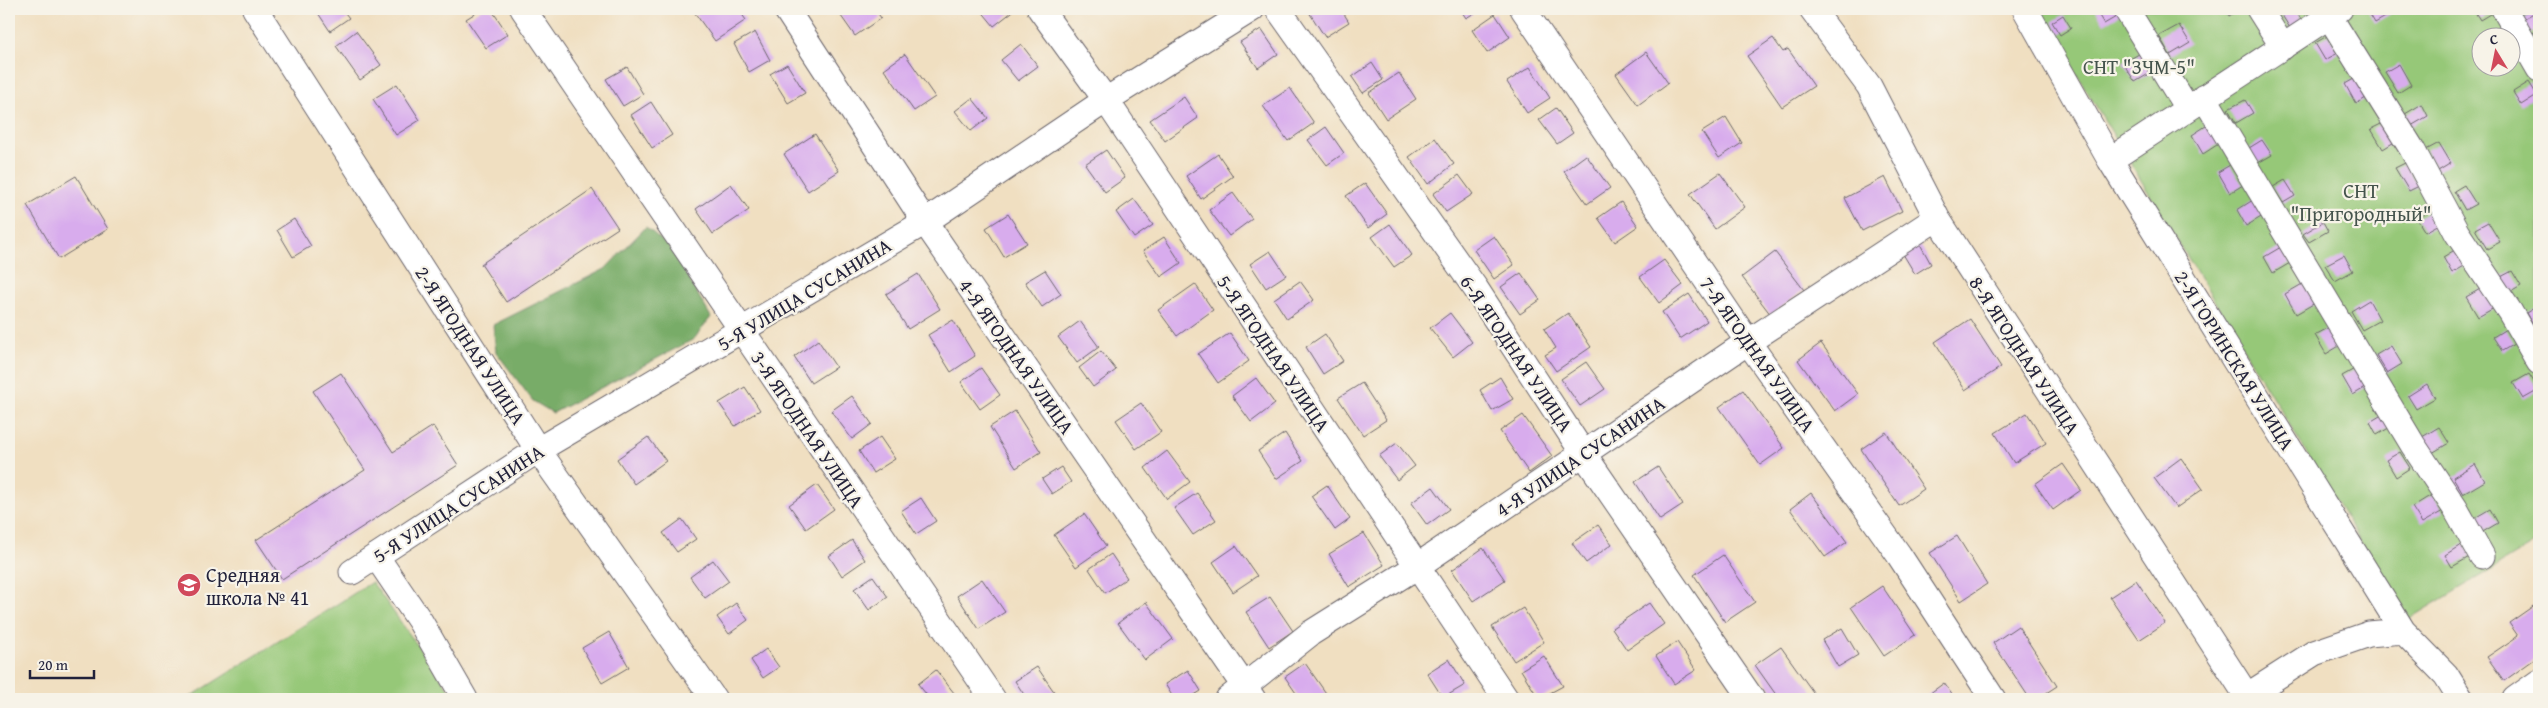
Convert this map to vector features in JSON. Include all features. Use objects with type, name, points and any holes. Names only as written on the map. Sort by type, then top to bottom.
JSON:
[{"type":"street","name":"2-Я ЯГОДНАЯ УЛИЦА","points":[[255,9],[538,450],[714,699]]},
{"type":"street","name":"3-Я ЯГОДНАЯ УЛИЦА","points":[[522,9],[993,699]]},
{"type":"street","name":"4-Я ЯГОДНАЯ УЛИЦА","points":[[786,9],[925,222],[1242,695]]},
{"type":"street","name":"5-Я ЯГОДНАЯ УЛИЦА","points":[[1040,9],[1106,100],[1416,567],[1506,699]]},
{"type":"street","name":"5-Я УЛИЦА СУСАНИНА","points":[[352,572],[538,450],[925,222],[1106,100],[1252,9]]},
{"type":"street","name":"6-Я ЯГОДНАЯ УЛИЦА","points":[[1278,9],[1476,289],[1584,453],[1752,699]]},
{"type":"street","name":"7-Я ЯГОДНАЯ УЛИЦА","points":[[1523,9],[1748,342],[1898,555],[1994,699]]},
{"type":"street","name":"8-Я ЯГОДНАЯ УЛИЦА","points":[[1812,9],[1869,86],[1937,218],[2244,698]]},
{"type":"street","name":"2-Я ГОРИНСКАЯ УЛИЦА","points":[[2025,9],[2110,160],[2403,631],[2446,675],[2462,699]]},
{"type":"street","points":[[2126,9],[2196,103],[2455,508],[2482,556]]},
{"type":"street","points":[[2259,9],[2283,46]]},
{"type":"street","points":[[2504,9],[2539,69]]},
{"type":"street","points":[[2110,160],[2334,13],[2412,149],[2457,233],[2510,312],[2539,362]]},
{"type":"street","name":"4-Я УЛИЦА СУСАНИНА","points":[[1242,695],[1311,633],[1416,567],[1748,342],[1937,218]]},
{"type":"street","points":[[376,556],[420,621],[465,699]]},
{"type":"street","points":[[2244,698],[2314,653],[2369,634],[2403,631]]},
{"type":"street","points":[[2515,699],[2539,682]]},
{"type":"green space","name":"СНТ \"Пригородный\"","points":[[2037,9],[2539,9],[2539,540],[2408,620]]},
{"type":"green space","points":[[646,227],[670,247],[711,317],[694,339],[553,413],[533,401],[496,352],[493,325],[605,269]]},
{"type":"green space","points":[[372,582],[456,699],[187,699]]},
{"type":"building","points":[[342,9],[349,18],[330,31],[316,10]]},
{"type":"building","points":[[482,9],[491,9],[508,34],[486,48],[466,19]]},
{"type":"building","points":[[692,9],[738,9],[746,20],[715,41]]},
{"type":"building","points":[[836,9],[875,9],[881,18],[855,36]]},
{"type":"building","points":[[980,9],[1010,9],[1012,12],[994,26]]},
{"type":"building","points":[[1307,9],[1341,9],[1349,22],[1325,37]]},
{"type":"building","points":[[1460,9],[1481,9],[1466,18]]},
{"type":"building","points":[[2095,9],[2121,9],[2123,13],[2104,24]]},
{"type":"building","points":[[2225,9],[2240,9],[2229,16]]},
{"type":"building","points":[[2278,9],[2295,9],[2302,21],[2290,28]]},
{"type":"building","points":[[2372,9],[2393,9],[2394,12],[2375,23],[2368,11]]},
{"type":"building","points":[[2473,9],[2494,9],[2495,11],[2480,20]]},
{"type":"building","points":[[2539,10],[2539,29],[2531,34],[2523,19]]},
{"type":"building","points":[[1495,14],[1510,37],[1487,53],[1472,30]]},
{"type":"building","points":[[2063,15],[2071,28],[2060,35],[2052,22]]},
{"type":"building","points":[[2179,25],[2190,43],[2170,55],[2159,36]]},
{"type":"building","points":[[1261,29],[1278,54],[1258,68],[1240,42]]},
{"type":"building","points":[[356,31],[381,65],[360,80],[336,46]]},
{"type":"building","points":[[755,32],[770,60],[749,72],[734,44]]},
{"type":"building","points":[[2329,35],[2340,52],[2325,60],[2315,43]]},
{"type":"building","points":[[1773,38],[1783,52],[1788,49],[1814,86],[1782,107],[1747,56]]},
{"type":"building","points":[[1021,44],[1038,66],[1018,81],[1001,60]]},
{"type":"building","points":[[2146,50],[2157,69],[2135,82],[2123,63]]},
{"type":"building","points":[[1646,52],[1668,83],[1638,105],[1616,74]]},
{"type":"building","points":[[905,54],[935,97],[914,111],[884,69]]},
{"type":"building","points":[[1372,63],[1383,80],[1363,93],[1352,77]]},
{"type":"building","points":[[787,64],[805,93],[788,103],[770,74]]},
{"type":"building","points":[[2399,64],[2411,85],[2398,93],[2385,72]]},
{"type":"building","points":[[627,67],[643,94],[623,106],[606,79]]},
{"type":"building","points":[[1530,67],[1550,98],[1527,113],[1507,82]]},
{"type":"building","points":[[1399,73],[1416,99],[1386,119],[1369,93]]},
{"type":"building","points":[[2359,76],[2371,95],[2356,104],[2345,84]]},
{"type":"building","points":[[2529,82],[2537,95],[2521,105],[2513,92]]},
{"type":"building","points":[[397,84],[420,120],[396,135],[373,99]]},
{"type":"building","points":[[1290,88],[1314,123],[1288,141],[1263,106]]},
{"type":"building","points":[[1184,97],[1198,118],[1165,141],[1150,120]]},
{"type":"building","points":[[972,98],[988,118],[971,131],[955,111]]},
{"type":"building","points":[[2245,100],[2253,113],[2236,123],[2228,109]]},
{"type":"building","points":[[651,102],[672,135],[652,148],[631,115]]},
{"type":"building","points":[[2422,104],[2428,116],[2411,126],[2405,114]]},
{"type":"building","points":[[1556,108],[1573,133],[1557,144],[1539,120]]},
{"type":"building","points":[[1726,117],[1742,143],[1719,158],[1702,132]]},
{"type":"building","points":[[2385,122],[2396,141],[2383,149],[2371,129]]},
{"type":"building","points":[[2209,124],[2220,143],[2203,154],[2192,135]]},
{"type":"building","points":[[1326,127],[1344,153],[1327,165],[1308,140]]},
{"type":"building","points":[[815,134],[839,171],[808,191],[784,154]]},
{"type":"building","points":[[1435,138],[1454,164],[1428,184],[1409,157]]},
{"type":"building","points":[[2262,140],[2272,155],[2258,163],[2249,148]]},
{"type":"building","points":[[2439,143],[2451,163],[2438,171],[2426,150]]},
{"type":"building","points":[[1106,150],[1125,178],[1105,192],[1085,164]]},
{"type":"building","points":[[1218,154],[1233,176],[1201,199],[1186,176]]},
{"type":"building","points":[[1586,155],[1610,188],[1587,204],[1564,171]]},
{"type":"building","points":[[2405,163],[2419,186],[2409,191],[2395,168]]},
{"type":"building","points":[[2230,165],[2243,185],[2230,193],[2218,172]]},
{"type":"building","points":[[1720,173],[1745,207],[1715,229],[1690,194]]},
{"type":"building","points":[[1459,175],[1473,194],[1446,212],[1433,194]]},
{"type":"building","points":[[76,176],[108,229],[59,259],[27,205]]},
{"type":"building","points":[[1885,177],[1902,211],[1862,231],[1845,198]]},
{"type":"building","points":[[2285,180],[2295,196],[2283,203],[2273,187]]},
{"type":"building","points":[[1365,183],[1387,214],[1368,228],[1346,196]]},
{"type":"building","points":[[731,184],[749,210],[713,234],[696,209]]},
{"type":"building","points":[[2464,185],[2476,204],[2465,210],[2454,191]]},
{"type":"building","points":[[592,189],[618,228],[506,302],[481,264]]},
{"type":"building","points":[[1233,193],[1252,219],[1229,236],[1209,210]]},
{"type":"building","points":[[1134,199],[1153,225],[1134,238],[1116,212]]},
{"type":"building","points":[[2253,200],[2263,216],[2246,226],[2237,210]]},
{"type":"building","points":[[1621,202],[1638,226],[1615,242],[1598,218]]},
{"type":"building","points":[[2435,208],[2443,222],[2425,232],[2417,219]]},
{"type":"building","points":[[1008,214],[1027,243],[1004,257],[986,228]]},
{"type":"building","points":[[294,219],[311,246],[293,257],[277,230]]},
{"type":"building","points":[[2323,222],[2328,231],[2309,242],[2303,234]]},
{"type":"building","points":[[2488,222],[2500,242],[2487,249],[2475,229]]},
{"type":"building","points":[[1390,224],[1412,255],[1394,267],[1372,237]]},
{"type":"building","points":[[1494,236],[1514,265],[1494,279],[1474,250]]},
{"type":"building","points":[[1164,237],[1181,263],[1161,277],[1143,251]]},
{"type":"building","points":[[1920,244],[1931,264],[1915,274],[1903,254]]},
{"type":"building","points":[[2281,247],[2290,263],[2273,273],[2264,257]]},
{"type":"building","points":[[2458,248],[2468,264],[2452,273],[2443,257]]},
{"type":"building","points":[[1270,251],[1286,275],[1266,288],[1250,264]]},
{"type":"building","points":[[1775,252],[1804,290],[1771,315],[1742,277]]},
{"type":"building","points":[[2344,255],[2353,271],[2335,281],[2325,265]]},
{"type":"building","points":[[1664,260],[1683,285],[1659,303],[1640,277]]},
{"type":"building","points":[[1045,270],[1061,294],[1042,307],[1025,282]]},
{"type":"building","points":[[2512,271],[2521,286],[2509,293],[2499,278]]},
{"type":"building","points":[[1521,273],[1540,300],[1520,314],[1501,287]]},
{"type":"building","points":[[918,274],[940,309],[908,329],[886,294]]},
{"type":"building","points":[[1300,281],[1314,300],[1287,319],[1274,299]]},
{"type":"building","points":[[2304,283],[2315,303],[2296,314],[2285,294]]},
{"type":"building","points":[[1195,284],[1213,310],[1177,336],[1158,310]]},
{"type":"building","points":[[2482,288],[2494,308],[2478,317],[2466,297]]},
{"type":"building","points":[[1689,294],[1707,321],[1680,339],[1662,312]]},
{"type":"building","points":[[2369,300],[2380,320],[2362,330],[2351,311]]},
{"type":"building","points":[[2539,305],[2539,328],[2536,330],[2526,313]]},
{"type":"building","points":[[1450,313],[1472,342],[1453,357],[1430,328]]},
{"type":"building","points":[[1568,313],[1591,347],[1556,371],[1545,355],[1556,348],[1544,329]]},
{"type":"building","points":[[1970,319],[2001,367],[1965,390],[1935,342]]},
{"type":"building","points":[[953,320],[975,356],[951,372],[928,335]]},
{"type":"building","points":[[1080,321],[1099,347],[1077,363],[1058,337]]},
{"type":"building","points":[[2330,327],[2341,345],[2326,354],[2315,335]]},
{"type":"building","points":[[2506,329],[2514,344],[2502,351],[2493,337]]},
{"type":"building","points":[[1230,333],[1249,361],[1218,383],[1198,354]]},
{"type":"building","points":[[1325,334],[1343,361],[1323,374],[1306,347]]},
{"type":"building","points":[[818,340],[836,367],[811,383],[794,357]]},
{"type":"building","points":[[1821,343],[1858,394],[1835,411],[1798,360]]},
{"type":"building","points":[[2391,346],[2402,364],[2387,373],[2376,355]]},
{"type":"building","points":[[1101,351],[1116,370],[1093,387],[1079,368]]},
{"type":"building","points":[[1586,362],[1605,389],[1580,406],[1561,379]]},
{"type":"building","points":[[2358,367],[2368,386],[2353,395],[2342,376]]},
{"type":"building","points":[[981,368],[1000,395],[980,409],[961,382]]},
{"type":"building","points":[[341,373],[393,452],[433,426],[458,465],[282,579],[256,540],[365,470],[313,391]]},
{"type":"building","points":[[2529,374],[2539,390],[2523,399],[2513,383]]},
{"type":"building","points":[[1500,377],[1513,399],[1492,411],[1480,390]]},
{"type":"building","points":[[1256,378],[1275,404],[1251,422],[1232,396]]},
{"type":"building","points":[[1362,383],[1386,420],[1363,435],[1338,398]]},
{"type":"building","points":[[2427,384],[2435,398],[2416,409],[2408,396]]},
{"type":"building","points":[[745,387],[760,410],[735,426],[719,403]]},
{"type":"building","points":[[1743,390],[1784,448],[1760,465],[1719,407]]},
{"type":"building","points":[[852,396],[872,424],[852,439],[831,411]]},
{"type":"building","points":[[1141,403],[1161,432],[1136,449],[1116,420]]},
{"type":"building","points":[[1015,411],[1041,452],[1016,468],[990,427]]},
{"type":"building","points":[[2027,413],[2046,443],[2014,463],[1995,433]]},
{"type":"building","points":[[2385,413],[2392,426],[2377,435],[2370,422]]},
{"type":"building","points":[[1523,415],[1552,456],[1529,473],[1500,431]]},
{"type":"building","points":[[2439,427],[2449,443],[2432,453],[2422,437]]},
{"type":"building","points":[[1886,432],[1924,489],[1899,506],[1861,449]]},
{"type":"building","points":[[1285,433],[1303,461],[1276,479],[1258,451]]},
{"type":"building","points":[[648,437],[666,461],[634,484],[617,459]]},
{"type":"building","points":[[880,437],[895,459],[873,473],[859,451]]},
{"type":"building","points":[[1397,443],[1415,466],[1397,480],[1379,456]]},
{"type":"building","points":[[1167,451],[1190,482],[1167,499],[1145,468]]},
{"type":"building","points":[[2400,452],[2410,468],[2396,477],[2386,460]]},
{"type":"building","points":[[2181,458],[2203,489],[2176,508],[2154,478]]},
{"type":"building","points":[[2063,464],[2081,490],[2053,510],[2035,484]]},
{"type":"building","points":[[2475,464],[2485,481],[2463,494],[2453,477]]},
{"type":"building","points":[[1061,467],[1071,482],[1052,494],[1042,479]]},
{"type":"building","points":[[1658,467],[1683,505],[1660,520],[1635,482]]},
{"type":"building","points":[[817,485],[834,509],[806,529],[789,505]]},
{"type":"building","points":[[1327,485],[1350,519],[1335,530],[1311,496]]},
{"type":"building","points":[[1433,487],[1449,509],[1427,525],[1411,503]]},
{"type":"building","points":[[1197,493],[1216,520],[1193,535],[1174,508]]},
{"type":"building","points":[[1811,493],[1847,542],[1825,557],[1790,509]]},
{"type":"building","points":[[2433,494],[2443,511],[2422,523],[2412,507]]},
{"type":"building","points":[[921,498],[936,521],[916,534],[901,511]]},
{"type":"building","points":[[2490,509],[2498,523],[2481,533],[2473,519]]},
{"type":"building","points":[[1084,514],[1106,546],[1076,567],[1054,535]]},
{"type":"building","points":[[682,519],[696,539],[677,552],[663,533]]},
{"type":"building","points":[[1598,525],[1612,544],[1586,563],[1572,543]]},
{"type":"building","points":[[1364,533],[1384,565],[1349,587],[1329,554]]},
{"type":"building","points":[[1957,536],[1987,584],[1961,601],[1930,553]]},
{"type":"building","points":[[852,540],[865,560],[842,576],[829,556]]},
{"type":"building","points":[[2464,543],[2471,556],[2452,567],[2445,555]]},
{"type":"building","points":[[1236,546],[1257,576],[1233,592],[1213,562]]},
{"type":"building","points":[[1483,548],[1505,580],[1473,601],[1452,570]]},
{"type":"building","points":[[1111,554],[1127,578],[1105,593],[1089,569]]},
{"type":"building","points":[[1723,555],[1755,602],[1725,622],[1694,575]]},
{"type":"building","points":[[713,560],[729,581],[705,598],[690,577]]},
{"type":"building","points":[[873,576],[888,597],[869,610],[854,589]]},
{"type":"building","points":[[982,579],[1005,612],[979,629],[957,596]]},
{"type":"building","points":[[2136,580],[2165,623],[2139,640],[2110,597]]},
{"type":"building","points":[[1882,586],[1915,635],[1884,656],[1851,607]]},
{"type":"building","points":[[1270,597],[1293,631],[1269,647],[1246,612]]},
{"type":"building","points":[[1146,602],[1173,639],[1145,660],[1118,623]]},
{"type":"building","points":[[2539,602],[2539,656],[2504,681],[2487,657],[2518,636],[2509,623]]},
{"type":"building","points":[[736,603],[748,620],[729,634],[717,617]]},
{"type":"building","points":[[1649,603],[1664,624],[1627,650],[1612,628]]},
{"type":"building","points":[[1523,608],[1544,642],[1514,661],[1492,627]]},
{"type":"building","points":[[2018,626],[2057,686],[2037,699],[2030,699],[1993,643]]},
{"type":"building","points":[[1842,628],[1858,655],[1838,667],[1822,640]]},
{"type":"building","points":[[609,632],[629,667],[602,683],[582,648]]},
{"type":"building","points":[[1677,642],[1696,670],[1674,684],[1656,656]]},
{"type":"building","points":[[1781,647],[1818,699],[1779,699],[1755,665]]},
{"type":"building","points":[[766,649],[779,667],[763,678],[751,660]]},
{"type":"building","points":[[1544,656],[1563,686],[1539,699],[1521,670]]},
{"type":"building","points":[[1449,659],[1465,685],[1443,698],[1427,673]]},
{"type":"building","points":[[1305,663],[1330,699],[1300,699],[1285,677]]},
{"type":"building","points":[[1037,667],[1055,693],[1046,699],[1027,699],[1015,681]]},
{"type":"building","points":[[936,670],[958,698],[930,699],[918,684]]},
{"type":"building","points":[[1188,670],[1201,691],[1188,699],[1174,699],[1165,684]]},
{"type":"building","points":[[1944,683],[1955,699],[1922,699]]},
{"type":"place","name":"Средняя школа № 41","points":[[189,585]]},
{"type":"park label","name":"СНТ \"ЗЧМ-5\"","points":[[2139,66]]}]
